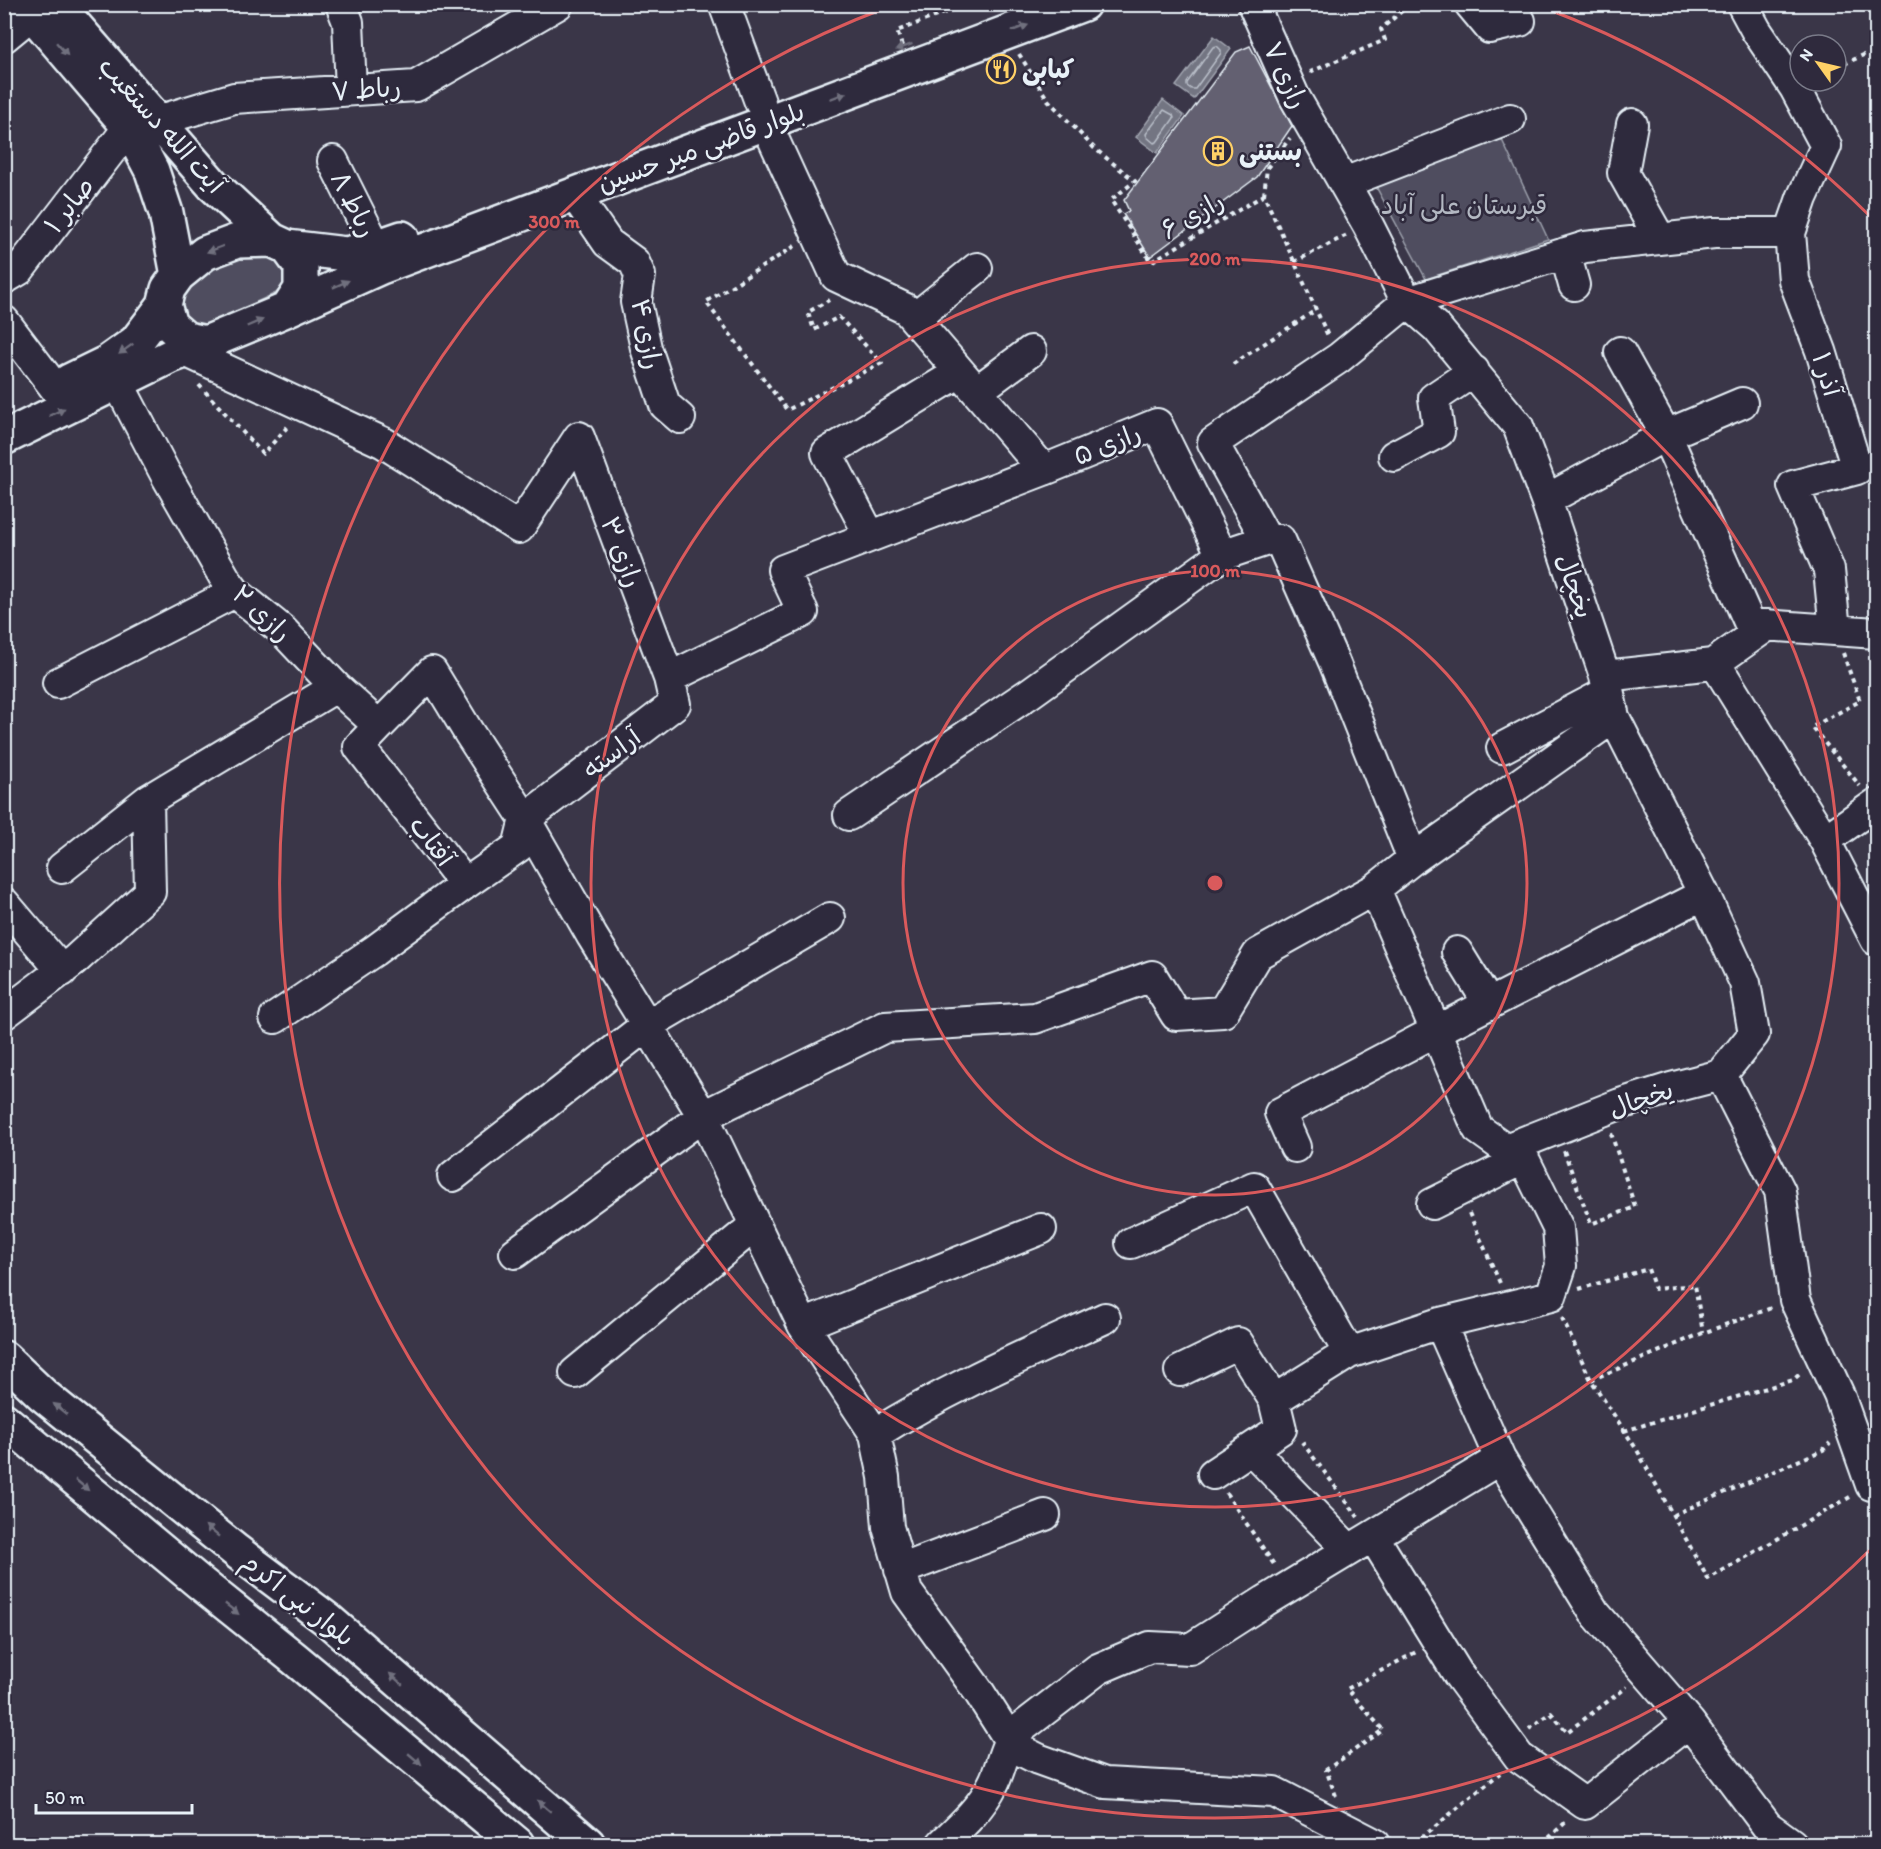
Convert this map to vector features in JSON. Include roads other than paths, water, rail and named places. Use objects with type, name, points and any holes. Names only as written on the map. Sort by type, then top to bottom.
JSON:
[{"type":"main road","name":"بلوار قاضی میر حسین","points":[[188,350],[288,309],[381,267],[575,195],[902,48],[1012,19],[1083,4]]},
{"type":"main road","name":"آیت الله دستغیب","points":[[38,8],[143,124],[280,244],[301,266],[301,290],[288,309]]},
{"type":"main road","name":"بلوار قاضی میر حسین","points":[[178,275],[205,253],[237,241],[280,244],[346,254],[376,247],[564,179],[763,112],[1012,19]]},
{"type":"main road","name":"آیت الله دستغیب","points":[[143,124],[152,171],[162,203],[178,275]]},
{"type":"main road","points":[[4,413],[108,362],[136,342],[164,305],[168,289],[178,275]]},
{"type":"main road","points":[[4,438],[188,350],[186,339],[170,325],[164,305]]},
{"type":"main road","name":"بلوار نبی اکرم","points":[[4,1358],[42,1395],[236,1551],[328,1620],[588,1845]]},
{"type":"main road","name":"بلوار نبی اکرم","points":[[4,1420],[517,1845]]},
{"type":"main road","points":[[295,1659],[328,1620]]},
{"type":"street","points":[[341,4],[348,22],[351,90]]},
{"type":"street","name":"رباط ۷","points":[[143,124],[234,98],[416,86],[558,4]]},
{"type":"street","points":[[724,4],[763,112]]},
{"type":"street","name":"رازی ۷","points":[[1253,4],[1306,117],[1368,225],[1407,302]]},
{"type":"street","points":[[1470,4],[1490,28],[1520,21]]},
{"type":"street","name":"آذر ۱","points":[[1742,4],[1755,30],[1789,79],[1826,146],[1802,198],[1790,233],[1794,280],[1821,351],[1857,469],[1793,486],[1829,570],[1835,630]]},
{"type":"street","points":[[4,37],[38,8]]},
{"type":"street","name":"رازی ۵","points":[[763,112],[836,276],[906,309],[1044,470],[1157,424],[1222,555]]},
{"type":"street","points":[[1344,183],[1510,119]]},
{"type":"street","name":"صابر ۱","points":[[4,279],[19,270],[143,124]]},
{"type":"street","points":[[1632,124],[1623,173],[1660,239]]},
{"type":"street","name":"رباط ۸","points":[[333,161],[376,247]]},
{"type":"street","name":"رازی ۴","points":[[575,195],[608,243],[634,262],[640,275],[636,302],[646,348],[665,405],[680,418]]},
{"type":"street","points":[[1267,540],[1213,443],[1339,358],[1407,302],[1586,247],[1714,233],[1790,233]]},
{"type":"street","points":[[1565,253],[1574,285]]},
{"type":"street","points":[[915,318],[977,268]]},
{"type":"street","name":"یخچال","points":[[1407,302],[1437,328],[1518,426],[1546,500],[1609,695],[1745,983],[1754,1034],[1721,1075],[1671,1088],[1604,1111],[1556,1131],[1432,1204]]},
{"type":"street","points":[[4,321],[56,388]]},
{"type":"street","name":"رازی ۳","points":[[188,350],[384,443],[519,528],[579,437],[669,678]]},
{"type":"street","points":[[870,536],[827,453],[1030,351]]},
{"type":"street","points":[[1620,352],[1666,435],[1750,624],[1876,633]]},
{"type":"street","points":[[1394,456],[1439,432],[1434,398],[1474,371]]},
{"type":"street","name":"رازی ۲","points":[[118,383],[166,475],[235,592],[283,631],[336,687],[380,726]]},
{"type":"street","points":[[1546,500],[1666,435],[1742,403]]},
{"type":"street","points":[[669,678],[803,612],[783,570],[1044,470]]},
{"type":"street","points":[[849,815],[1030,693],[1222,555],[1267,540],[1280,540],[1334,662],[1413,859]]},
{"type":"street","points":[[58,683],[235,592]]},
{"type":"street","points":[[1502,748],[1609,695],[1716,663],[1768,625]]},
{"type":"street","points":[[1716,663],[1824,839],[1876,936]]},
{"type":"street","points":[[380,726],[432,672],[525,819],[592,936],[703,1116],[803,1325],[875,1434],[884,1477],[888,1527],[907,1592],[979,1692],[1014,1747],[1038,1759],[1105,1783],[1274,1792],[1363,1839]]},
{"type":"street","name":"آراسته","points":[[525,819],[675,704],[669,678]]},
{"type":"street","points":[[62,868],[148,800],[336,687]]},
{"type":"street","points":[[514,1253],[703,1116],[885,1028],[1035,1018],[1152,976],[1176,1016],[1223,1012],[1258,954],[1375,889],[1609,695]]},
{"type":"street","name":"آفتاب","points":[[380,726],[359,747],[465,884],[518,847],[525,819]]},
{"type":"street","points":[[4,1014],[62,971],[150,892],[148,800]]},
{"type":"street","points":[[1835,833],[1876,805]]},
{"type":"street","points":[[274,1018],[374,951],[465,884]]},
{"type":"street","points":[[1275,1404],[1349,1353],[1440,1323],[1551,1296],[1561,1266],[1558,1228],[1521,1152],[1506,1149],[1478,1129],[1375,889]]},
{"type":"street","points":[[1295,1147],[1280,1113],[1704,894]]},
{"type":"street","points":[[4,903],[62,971]]},
{"type":"street","points":[[453,1176],[647,1025],[830,918]]},
{"type":"street","points":[[1457,952],[1490,1004]]},
{"type":"street","points":[[1721,1075],[1780,1191],[1795,1300],[1849,1423],[1871,1485]]},
{"type":"street","points":[[1131,1243],[1254,1187],[1349,1353]]},
{"type":"street","points":[[575,1373],[754,1226]]},
{"type":"street","points":[[803,1325],[1041,1229]]},
{"type":"street","points":[[875,1434],[914,1409],[981,1375],[1105,1318]]},
{"type":"street","points":[[1440,1323],[1500,1459],[1594,1612],[1689,1722],[1767,1826],[1792,1845]]},
{"type":"street","points":[[1180,1371],[1238,1343],[1275,1404],[1281,1429],[1213,1474]]},
{"type":"street","points":[[1251,1449],[1361,1543],[1437,1640],[1458,1674],[1514,1750],[1585,1804],[1689,1722]]},
{"type":"street","points":[[942,1845],[973,1814],[993,1784],[1009,1740],[1016,1732],[1098,1669],[1150,1647],[1190,1648],[1500,1459]]},
{"type":"street","points":[[900,1570],[1045,1515]]},
{"type":"water","points":[[1214,36],[1231,49],[1194,99],[1176,86]]},
{"type":"water","points":[[1163,100],[1184,116],[1157,153],[1136,137]]},
{"type":"place","name":"کبابی","points":[[1001,69]]},
{"type":"place","name":"بستنی","points":[[1218,151]]},
{"type":"park label","name":"قبرستان علی آباد","points":[[1464,205]]}]
